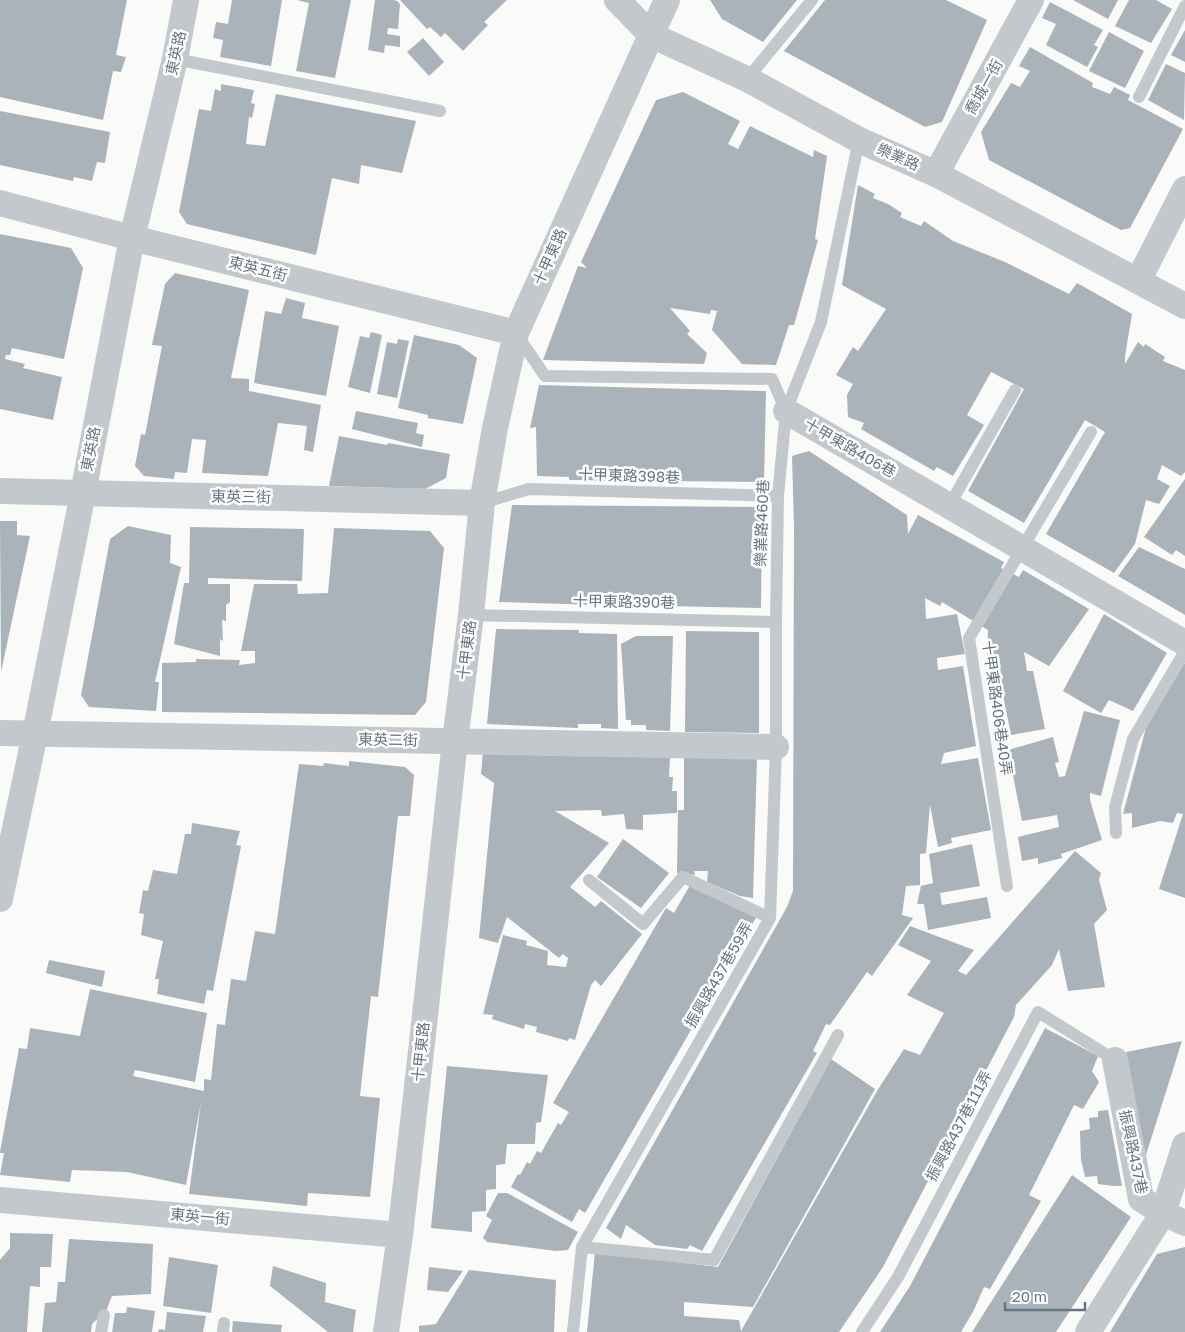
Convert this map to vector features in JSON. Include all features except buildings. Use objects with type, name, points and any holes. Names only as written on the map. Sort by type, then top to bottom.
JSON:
[{"type":"street","name":"東英路","points":[[0,899],[35,734],[132,238],[175,60],[186,0]]},
{"type":"street","name":"樂業路","points":[[617,0],[651,34],[747,80],[859,140],[936,174],[1185,306]]},
{"type":"street","name":"十甲東路","points":[[386,1332],[400,1235],[455,741],[471,615],[482,503],[495,428],[516,333],[667,0]]},
{"type":"street","name":"喬城一街","points":[[936,174],[1031,0]]},
{"type":"street","points":[[1138,281],[1185,189]]},
{"type":"street","name":"東英五街","points":[[0,203],[132,238],[516,333]]},
{"type":"street","name":"十甲東路406巷","points":[[786,411],[1185,643]]},
{"type":"street","name":"東英三街","points":[[0,491],[482,503]]},
{"type":"street","name":"東英二街","points":[[0,733],[776,747]]},
{"type":"street","name":"振興路437巷","points":[[1115,1060],[1141,1199],[1174,1218]]},
{"type":"street","points":[[1088,1332],[1174,1218],[1185,1145]]},
{"type":"street","name":"東英一街","points":[[0,1200],[400,1235]]},
{"type":"lane","points":[[747,80],[812,0]]},
{"type":"lane","points":[[1138,97],[1185,6]]},
{"type":"lane","points":[[175,60],[440,111]]},
{"type":"lane","name":"樂業路460巷","points":[[770,918],[776,747],[778,496],[786,411],[821,322],[859,140]]},
{"type":"lane","points":[[516,333],[546,376],[772,380],[786,411]]},
{"type":"lane","points":[[949,506],[1015,390]]},
{"type":"lane","name":"十甲東路406巷40弄","points":[[1007,886],[969,638],[1091,432]]},
{"type":"lane","name":"十甲東路398巷","points":[[482,503],[529,489],[778,496]]},
{"type":"lane","name":"十甲東路390巷","points":[[471,615],[776,622]]},
{"type":"lane","points":[[1116,833],[1115,807],[1133,739],[1185,652]]},
{"type":"lane","name":"振興路437巷59弄","points":[[573,1332],[582,1247],[770,918],[683,877],[643,924],[589,880]]},
{"type":"lane","name":"振興路437巷111弄","points":[[862,1332],[898,1277],[1038,1012],[1115,1060]]},
{"type":"lane","points":[[582,1247],[714,1260],[838,1035]]},
{"type":"lane","points":[[101,1332],[104,1316]]}]
